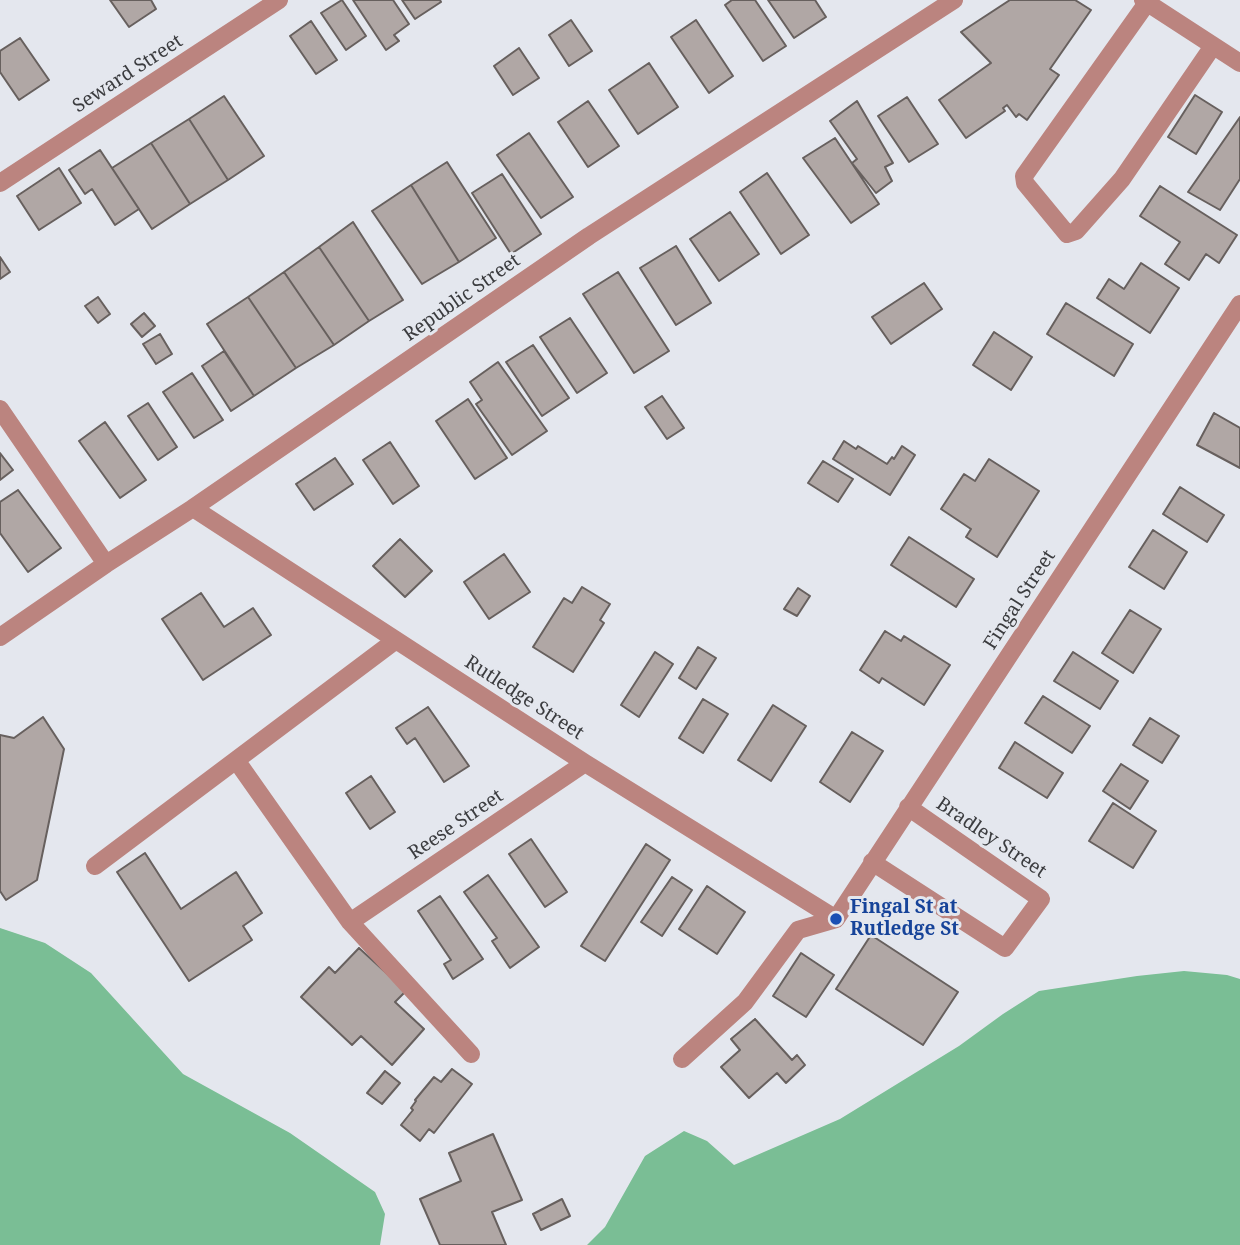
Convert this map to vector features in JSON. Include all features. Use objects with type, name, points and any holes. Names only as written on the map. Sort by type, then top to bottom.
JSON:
[{"type":"street","name":"Seward Street","points":[[0,183],[279,0]]},
{"type":"street","name":"Republic Street","points":[[0,637],[589,236],[954,0]]},
{"type":"street","points":[[1213,46],[1122,179],[1076,231],[1068,234],[1025,183],[1024,176],[1146,1],[1240,63]]},
{"type":"street","name":"Fingal Street","points":[[836,919],[1240,304]]},
{"type":"street","points":[[0,409],[106,564]]},
{"type":"street","name":"Rutledge Street","points":[[193,508],[585,763],[836,919]]},
{"type":"street","points":[[95,866],[396,640]]},
{"type":"street","points":[[236,760],[350,922],[471,1054]]},
{"type":"street","name":"Reese Street","points":[[350,922],[585,763]]},
{"type":"street","name":"Bradley Street","points":[[872,862],[1005,948],[1041,898],[908,807]]},
{"type":"street","points":[[682,1059],[745,1002],[798,930],[836,919]]},
{"type":"green space","points":[[0,928],[45,943],[91,973],[183,1074],[290,1133],[375,1192],[385,1214],[380,1245],[0,1245]]},
{"type":"green space","points":[[1184,971],[1227,975],[1240,979],[1240,1245],[587,1245],[605,1227],[645,1156],[684,1131],[707,1141],[734,1165],[840,1119],[959,1046],[1039,991]]},
{"type":"building","points":[[110,0],[151,0],[156,9],[129,27]]},
{"type":"building","points":[[342,0],[366,36],[346,50],[321,13]]},
{"type":"building","points":[[353,0],[393,0],[409,24],[394,35],[399,41],[386,50]]},
{"type":"building","points":[[402,0],[440,0],[441,2],[415,19]]},
{"type":"building","points":[[732,0],[755,0],[786,46],[763,61],[725,5]]},
{"type":"building","points":[[768,0],[815,0],[826,17],[794,38]]},
{"type":"building","points":[[1010,0],[1075,0],[1091,10],[1050,69],[1059,75],[1027,120],[1019,114],[1016,117],[1007,105],[1003,108],[1005,111],[966,138],[939,100],[991,63],[961,32]]},
{"type":"building","points":[[571,20],[592,51],[569,66],[549,35]]},
{"type":"building","points":[[696,20],[733,76],[709,93],[671,37]]},
{"type":"building","points":[[311,21],[337,60],[316,74],[290,36]]},
{"type":"building","points":[[20,38],[49,80],[19,100],[0,72],[0,51]]},
{"type":"building","points":[[519,48],[539,78],[513,95],[494,66]]},
{"type":"building","points":[[649,63],[678,107],[638,134],[609,90]]},
{"type":"building","points":[[1195,95],[1222,112],[1196,154],[1168,137]]},
{"type":"building","points":[[224,96],[264,156],[228,180],[189,119]]},
{"type":"building","points":[[907,97],[938,144],[909,162],[878,116]]},
{"type":"building","points":[[588,101],[619,146],[588,167],[558,122]]},
{"type":"building","points":[[857,101],[893,163],[885,167],[892,181],[876,193],[852,163],[857,159],[830,121]]},
{"type":"building","points":[[1240,117],[1240,179],[1220,210],[1188,192]]},
{"type":"building","points":[[189,119],[228,180],[190,204],[151,143]]},
{"type":"building","points":[[529,133],[573,197],[541,218],[497,155]]},
{"type":"building","points":[[835,138],[879,204],[851,223],[803,158]]},
{"type":"building","points":[[151,143],[190,204],[152,229],[112,168]]},
{"type":"building","points":[[100,150],[139,209],[115,225],[92,189],[85,194],[69,170]]},
{"type":"building","points":[[447,162],[496,238],[459,262],[411,185]]},
{"type":"building","points":[[59,168],[81,203],[39,230],[17,196]]},
{"type":"building","points":[[767,173],[809,235],[781,254],[740,192]]},
{"type":"building","points":[[502,174],[541,234],[511,254],[472,193]]},
{"type":"building","points":[[411,185],[459,262],[422,284],[372,211]]},
{"type":"building","points":[[1160,186],[1237,235],[1219,263],[1206,254],[1189,280],[1165,264],[1180,242],[1140,216]]},
{"type":"building","points":[[730,212],[759,254],[719,281],[690,239]]},
{"type":"building","points":[[353,222],[403,300],[369,321],[319,247]]},
{"type":"building","points":[[676,246],[711,303],[676,325],[640,268]]},
{"type":"building","points":[[319,247],[369,321],[334,345],[284,272]]},
{"type":"building","points":[[0,257],[10,272],[0,279]]},
{"type":"building","points":[[1141,263],[1179,288],[1150,333],[1097,298],[1109,279],[1124,289]]},
{"type":"building","points":[[284,272],[334,345],[296,368],[248,297]]},
{"type":"building","points":[[618,272],[669,351],[634,373],[583,294]]},
{"type":"building","points":[[924,283],[942,309],[891,344],[872,317]]},
{"type":"building","points":[[98,297],[110,314],[98,323],[85,306]]},
{"type":"building","points":[[248,297],[296,368],[254,396],[207,324]]},
{"type":"building","points":[[1066,303],[1133,344],[1114,376],[1047,334]]},
{"type":"building","points":[[144,313],[155,326],[142,337],[131,324]]},
{"type":"building","points":[[570,318],[607,373],[577,393],[540,337]]},
{"type":"building","points":[[994,332],[1032,357],[1011,390],[973,365]]},
{"type":"building","points":[[160,334],[172,354],[156,364],[143,344]]},
{"type":"building","points":[[533,345],[569,398],[542,416],[506,362]]},
{"type":"building","points":[[224,351],[254,396],[231,411],[202,366]]},
{"type":"building","points":[[498,362],[547,431],[512,455],[476,404],[482,400],[470,382]]},
{"type":"building","points":[[192,373],[223,420],[194,438],[163,392]]},
{"type":"building","points":[[662,396],[684,428],[667,439],[645,407]]},
{"type":"building","points":[[468,399],[507,458],[475,479],[436,421]]},
{"type":"building","points":[[148,403],[177,447],[158,460],[128,416]]},
{"type":"building","points":[[1214,413],[1240,428],[1240,468],[1197,445]]},
{"type":"building","points":[[105,422],[146,480],[120,498],[79,441]]},
{"type":"building","points":[[844,441],[856,449],[858,446],[887,464],[892,457],[894,459],[902,446],[915,455],[890,495],[833,459]]},
{"type":"building","points":[[390,442],[419,486],[393,504],[363,460]]},
{"type":"building","points":[[0,453],[13,470],[0,480]]},
{"type":"building","points":[[335,458],[353,484],[314,510],[296,484]]},
{"type":"building","points":[[989,459],[1039,491],[997,557],[966,537],[971,529],[941,509],[964,474],[975,481]]},
{"type":"building","points":[[823,461],[853,479],[838,502],[808,483]]},
{"type":"building","points":[[1180,487],[1224,515],[1207,542],[1163,514]]},
{"type":"building","points":[[18,490],[61,548],[28,572],[0,533],[0,502]]},
{"type":"building","points":[[1153,530],[1187,552],[1164,589],[1129,567]]},
{"type":"building","points":[[909,537],[974,579],[956,607],[891,565]]},
{"type":"building","points":[[400,539],[432,571],[405,597],[373,566]]},
{"type":"building","points":[[504,554],[530,592],[489,619],[464,582]]},
{"type":"building","points":[[582,587],[610,604],[600,620],[604,623],[573,672],[533,647],[564,598],[572,603]]},
{"type":"building","points":[[798,588],[810,596],[797,616],[784,609]]},
{"type":"building","points":[[201,593],[224,627],[253,608],[271,635],[203,680],[162,619]]},
{"type":"building","points":[[1130,610],[1161,629],[1133,673],[1102,653]]},
{"type":"building","points":[[885,631],[901,641],[904,636],[950,665],[924,705],[882,678],[879,683],[860,670]]},
{"type":"building","points":[[698,647],[716,658],[696,689],[679,678]]},
{"type":"building","points":[[655,652],[673,664],[639,717],[621,705]]},
{"type":"building","points":[[1073,652],[1118,681],[1100,709],[1054,681]]},
{"type":"building","points":[[1043,696],[1090,726],[1072,753],[1025,723]]},
{"type":"building","points":[[703,699],[728,714],[703,753],[679,738]]},
{"type":"building","points":[[773,705],[806,726],[771,781],[738,760]]},
{"type":"building","points":[[428,707],[469,766],[444,782],[415,738],[407,744],[396,728]]},
{"type":"building","points":[[43,717],[64,749],[37,880],[6,900],[0,891],[0,735],[14,738]]},
{"type":"building","points":[[1150,718],[1179,736],[1162,763],[1133,745]]},
{"type":"building","points":[[852,732],[883,751],[850,802],[820,782]]},
{"type":"building","points":[[1015,742],[1063,773],[1047,798],[999,768]]},
{"type":"building","points":[[1121,764],[1148,781],[1130,809],[1103,791]]},
{"type":"building","points":[[371,776],[395,812],[370,829],[346,793]]},
{"type":"building","points":[[1113,803],[1156,831],[1133,868],[1089,841]]},
{"type":"building","points":[[531,839],[567,892],[545,907],[509,854]]},
{"type":"building","points":[[646,844],[670,860],[605,961],[581,946]]},
{"type":"building","points":[[145,853],[181,909],[236,872],[262,913],[243,926],[252,940],[189,981],[117,872]]},
{"type":"building","points":[[488,875],[539,947],[510,968],[492,941],[497,938],[464,892]]},
{"type":"building","points":[[672,877],[692,890],[662,936],[641,922]]},
{"type":"building","points":[[707,886],[745,912],[717,954],[679,929]]},
{"type":"building","points":[[440,896],[483,959],[453,979],[444,964],[451,960],[418,911]]},
{"type":"building","points":[[871,935],[958,992],[923,1045],[836,989]]},
{"type":"building","points":[[359,948],[406,991],[395,1002],[424,1029],[392,1065],[361,1036],[352,1045],[301,997],[329,967],[335,973]]},
{"type":"building","points":[[801,953],[834,975],[806,1017],[773,996]]},
{"type":"building","points":[[755,1019],[792,1060],[797,1055],[805,1065],[786,1083],[777,1073],[749,1098],[721,1067],[740,1050],[731,1039]]},
{"type":"building","points":[[452,1069],[472,1084],[434,1133],[429,1129],[420,1141],[401,1125],[413,1110],[411,1108],[415,1100],[434,1077],[441,1082]]},
{"type":"building","points":[[385,1071],[400,1083],[382,1104],[367,1093]]},
{"type":"building","points":[[493,1134],[522,1200],[492,1212],[506,1245],[440,1245],[420,1199],[461,1181],[449,1153]]},
{"type":"building","points":[[562,1199],[570,1216],[541,1230],[533,1214]]},
{"type":"place","name":"Fingal St at Rutledge St","points":[[836,919]]}]
